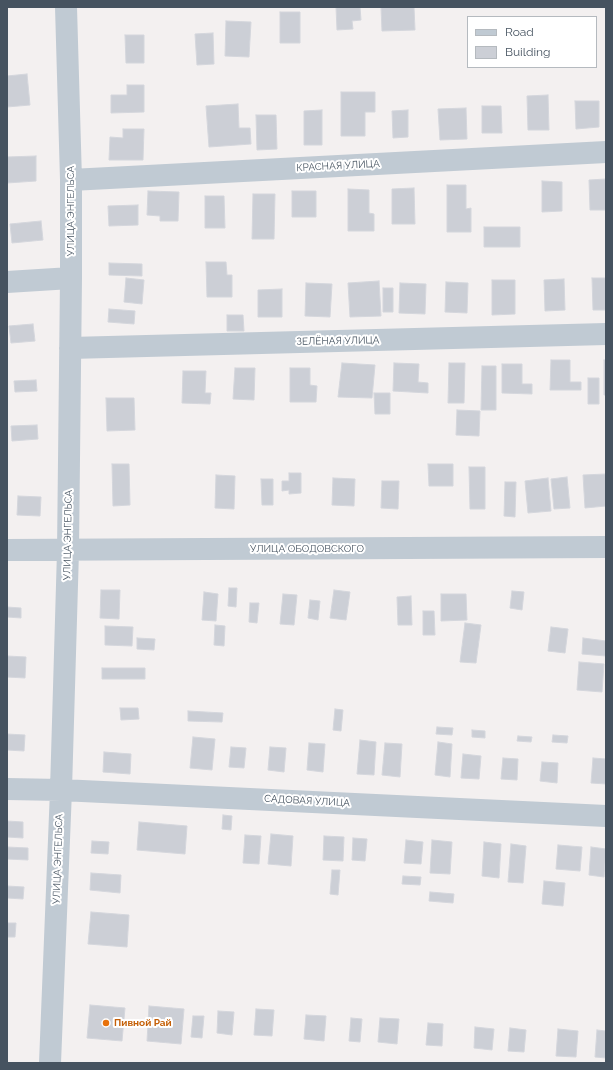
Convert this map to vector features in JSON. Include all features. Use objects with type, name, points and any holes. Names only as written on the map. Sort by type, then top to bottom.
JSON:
[{"type":"street","name":"УЛИЦА ЭНГЕЛЬСА","points":[[50,1063],[61,790],[68,550],[71,180],[66,7]]},
{"type":"street","name":"КРАСНАЯ УЛИЦА","points":[[71,180],[606,152]]},
{"type":"street","points":[[7,282],[71,278]]},
{"type":"street","name":"ЗЕЛЁНАЯ УЛИЦА","points":[[70,348],[606,334]]},
{"type":"street","name":"УЛИЦА ОБОДОВСКОГО","points":[[7,550],[606,547]]},
{"type":"street","name":"САДОВАЯ УЛИЦА","points":[[7,788],[606,816]]},
{"type":"building","points":[[336,7],[360,7],[361,20],[352,21],[353,29],[337,30]]},
{"type":"building","points":[[381,7],[414,7],[415,30],[382,31]]},
{"type":"building","points":[[280,12],[300,12],[300,43],[280,43]]},
{"type":"building","points":[[226,21],[251,22],[249,57],[225,56]]},
{"type":"building","points":[[213,33],[214,64],[197,65],[195,34]]},
{"type":"building","points":[[125,35],[144,35],[144,63],[126,63]]},
{"type":"building","points":[[27,74],[30,105],[7,107],[7,76]]},
{"type":"building","points":[[127,85],[144,85],[144,112],[111,113],[111,95],[127,95]]},
{"type":"building","points":[[341,92],[375,92],[375,112],[365,112],[365,136],[341,136]]},
{"type":"building","points":[[548,95],[549,130],[528,130],[527,96]]},
{"type":"building","points":[[575,101],[599,101],[599,127],[576,129]]},
{"type":"building","points":[[238,104],[239,128],[250,128],[251,144],[209,147],[206,106]]},
{"type":"building","points":[[482,106],[501,106],[502,133],[482,133]]},
{"type":"building","points":[[466,108],[467,139],[440,140],[438,109]]},
{"type":"building","points":[[322,110],[322,145],[304,145],[304,111]]},
{"type":"building","points":[[408,110],[408,137],[393,138],[392,111]]},
{"type":"building","points":[[256,115],[276,115],[277,149],[257,150]]},
{"type":"building","points":[[123,129],[144,129],[143,160],[109,160],[110,137],[123,138]]},
{"type":"building","points":[[36,156],[36,181],[7,183],[7,157]]},
{"type":"building","points":[[606,179],[606,210],[590,210],[589,180]]},
{"type":"building","points":[[542,181],[562,182],[562,211],[542,212]]},
{"type":"building","points":[[447,185],[466,185],[466,209],[471,208],[471,232],[447,232]]},
{"type":"building","points":[[414,188],[415,224],[392,224],[392,189]]},
{"type":"building","points":[[348,189],[369,190],[369,213],[374,214],[374,231],[348,231]]},
{"type":"building","points":[[148,191],[179,192],[178,221],[160,221],[160,216],[147,215]]},
{"type":"building","points":[[292,191],[316,191],[316,217],[292,217]]},
{"type":"building","points":[[253,194],[275,194],[274,239],[252,239]]},
{"type":"building","points":[[205,196],[224,196],[225,228],[205,228]]},
{"type":"building","points":[[138,205],[138,225],[109,226],[108,206]]},
{"type":"building","points":[[41,221],[43,240],[12,243],[10,224]]},
{"type":"building","points":[[484,227],[520,227],[520,247],[484,247]]},
{"type":"building","points":[[206,262],[226,262],[227,275],[232,275],[232,297],[207,297]]},
{"type":"building","points":[[109,263],[142,264],[142,276],[109,275]]},
{"type":"building","points":[[126,278],[144,280],[142,304],[124,302]]},
{"type":"building","points":[[592,278],[606,278],[606,310],[593,310]]},
{"type":"building","points":[[564,279],[565,310],[545,311],[544,280]]},
{"type":"building","points":[[492,280],[515,280],[515,314],[492,315]]},
{"type":"building","points":[[379,281],[381,316],[350,317],[348,283]]},
{"type":"building","points":[[446,282],[468,283],[467,313],[445,312]]},
{"type":"building","points":[[306,283],[332,284],[330,317],[305,316]]},
{"type":"building","points":[[400,283],[426,284],[425,314],[399,313]]},
{"type":"building","points":[[383,288],[393,288],[393,312],[383,312]]},
{"type":"building","points":[[282,289],[282,317],[258,317],[258,290]]},
{"type":"building","points":[[109,309],[135,311],[134,324],[108,322]]},
{"type":"building","points":[[227,315],[243,315],[244,331],[227,331]]},
{"type":"building","points":[[33,324],[35,341],[11,343],[9,326]]},
{"type":"building","points":[[551,360],[570,360],[570,382],[581,382],[581,390],[550,390]]},
{"type":"building","points":[[604,360],[606,360],[606,395],[604,395]]},
{"type":"building","points":[[342,363],[375,365],[372,398],[338,397]]},
{"type":"building","points":[[394,363],[419,364],[418,382],[428,383],[428,393],[393,391]]},
{"type":"building","points":[[449,363],[465,363],[464,403],[448,403]]},
{"type":"building","points":[[502,364],[522,364],[522,384],[532,384],[532,394],[502,393]]},
{"type":"building","points":[[482,366],[496,366],[496,410],[481,410]]},
{"type":"building","points":[[235,368],[255,368],[254,400],[233,399]]},
{"type":"building","points":[[290,368],[310,368],[310,385],[317,386],[316,402],[290,402]]},
{"type":"building","points":[[183,371],[206,371],[205,393],[211,393],[210,404],[182,403]]},
{"type":"building","points":[[588,378],[599,378],[599,404],[588,404]]},
{"type":"building","points":[[36,380],[37,391],[15,392],[14,381]]},
{"type":"building","points":[[374,393],[390,393],[390,414],[375,414]]},
{"type":"building","points":[[106,398],[134,398],[135,430],[107,431]]},
{"type":"building","points":[[457,410],[480,411],[479,436],[456,435]]},
{"type":"building","points":[[37,425],[38,439],[12,441],[11,426]]},
{"type":"building","points":[[112,464],[129,464],[130,505],[113,506]]},
{"type":"building","points":[[428,464],[453,464],[453,486],[429,486]]},
{"type":"building","points":[[469,467],[485,467],[485,509],[470,509]]},
{"type":"building","points":[[289,473],[301,473],[301,493],[289,494],[289,490],[282,491],[282,481],[289,481]]},
{"type":"building","points":[[606,474],[606,506],[585,508],[583,475]]},
{"type":"building","points":[[216,475],[235,476],[234,509],[215,508]]},
{"type":"building","points":[[567,477],[570,508],[554,509],[551,479]]},
{"type":"building","points":[[333,478],[355,479],[354,506],[332,505]]},
{"type":"building","points":[[548,478],[551,511],[528,513],[525,481]]},
{"type":"building","points":[[261,479],[273,479],[273,505],[262,505]]},
{"type":"building","points":[[382,481],[399,481],[398,509],[381,508]]},
{"type":"building","points":[[505,482],[516,482],[515,517],[504,516]]},
{"type":"building","points":[[18,496],[41,497],[40,516],[17,515]]},
{"type":"building","points":[[229,588],[237,588],[236,607],[228,606]]},
{"type":"building","points":[[101,590],[120,590],[119,619],[100,618]]},
{"type":"building","points":[[334,590],[350,592],[346,620],[330,618]]},
{"type":"building","points":[[512,591],[524,592],[522,610],[510,608]]},
{"type":"building","points":[[204,592],[218,594],[216,621],[202,620]]},
{"type":"building","points":[[283,594],[297,595],[294,625],[280,624]]},
{"type":"building","points":[[441,594],[466,594],[467,620],[441,621]]},
{"type":"building","points":[[411,596],[412,625],[398,625],[397,597]]},
{"type":"building","points":[[310,600],[320,601],[318,620],[308,618]]},
{"type":"building","points":[[250,603],[259,603],[257,623],[249,622]]},
{"type":"building","points":[[7,607],[21,608],[21,618],[7,617]]},
{"type":"building","points":[[423,611],[434,611],[435,635],[423,635]]},
{"type":"building","points":[[465,623],[481,625],[476,663],[460,662]]},
{"type":"building","points":[[215,625],[225,626],[224,646],[214,645]]},
{"type":"building","points":[[105,626],[133,627],[132,646],[105,645]]},
{"type":"building","points":[[551,627],[568,629],[565,653],[548,651]]},
{"type":"building","points":[[137,638],[155,639],[154,650],[137,649]]},
{"type":"building","points":[[583,638],[606,641],[606,656],[582,654]]},
{"type":"building","points":[[7,656],[26,657],[25,678],[7,677]]},
{"type":"building","points":[[579,662],[604,664],[602,692],[577,690]]},
{"type":"building","points":[[102,668],[145,668],[145,679],[102,679]]},
{"type":"building","points":[[120,708],[138,708],[139,719],[121,720]]},
{"type":"building","points":[[335,709],[343,710],[341,731],[333,730]]},
{"type":"building","points":[[188,711],[223,713],[222,722],[188,721]]},
{"type":"building","points":[[437,727],[453,728],[452,735],[436,734]]},
{"type":"building","points":[[472,730],[485,731],[485,738],[472,737]]},
{"type":"building","points":[[7,734],[25,735],[24,751],[7,750]]},
{"type":"building","points":[[553,735],[568,736],[567,743],[552,742]]},
{"type":"building","points":[[518,736],[532,737],[531,742],[517,741]]},
{"type":"building","points":[[193,737],[215,739],[212,770],[190,768]]},
{"type":"building","points":[[360,740],[376,742],[374,775],[357,774]]},
{"type":"building","points":[[438,742],[452,744],[450,777],[435,775]]},
{"type":"building","points":[[309,743],[325,744],[323,772],[307,770]]},
{"type":"building","points":[[385,743],[402,744],[400,777],[382,775]]},
{"type":"building","points":[[231,747],[246,748],[244,768],[229,767]]},
{"type":"building","points":[[270,747],[286,748],[284,772],[268,770]]},
{"type":"building","points":[[104,752],[131,754],[130,774],[103,772]]},
{"type":"building","points":[[463,754],[481,756],[479,779],[461,778]]},
{"type":"building","points":[[503,758],[518,759],[517,780],[501,779]]},
{"type":"building","points":[[593,758],[606,759],[606,784],[591,783]]},
{"type":"building","points":[[542,762],[558,763],[557,783],[540,781]]},
{"type":"building","points":[[223,815],[232,816],[231,830],[222,829]]},
{"type":"building","points":[[7,821],[23,822],[23,838],[7,837]]},
{"type":"building","points":[[139,822],[187,826],[185,854],[137,850]]},
{"type":"building","points":[[271,834],[293,836],[291,866],[268,864]]},
{"type":"building","points":[[245,835],[261,836],[259,864],[243,863]]},
{"type":"building","points":[[324,836],[344,837],[343,861],[323,860]]},
{"type":"building","points":[[353,838],[367,839],[365,861],[352,860]]},
{"type":"building","points":[[406,840],[423,842],[421,864],[404,863]]},
{"type":"building","points":[[432,840],[452,842],[450,874],[430,873]]},
{"type":"building","points":[[92,841],[109,842],[108,854],[91,853]]},
{"type":"building","points":[[484,842],[501,844],[499,878],[482,876]]},
{"type":"building","points":[[511,844],[526,846],[523,883],[508,882]]},
{"type":"building","points":[[558,845],[582,847],[580,871],[556,869]]},
{"type":"building","points":[[7,847],[28,848],[28,860],[7,859]]},
{"type":"building","points":[[591,847],[606,849],[604,877],[589,875]]},
{"type":"building","points":[[332,870],[340,870],[338,895],[330,894]]},
{"type":"building","points":[[91,873],[121,875],[120,893],[90,890]]},
{"type":"building","points":[[403,876],[421,877],[420,885],[402,884]]},
{"type":"building","points":[[544,881],[565,883],[563,906],[542,904]]},
{"type":"building","points":[[7,886],[24,887],[23,899],[7,898]]},
{"type":"building","points":[[430,892],[454,894],[453,903],[429,901]]},
{"type":"building","points":[[91,912],[129,915],[127,947],[88,944]]},
{"type":"building","points":[[7,923],[16,923],[15,937],[7,937]]},
{"type":"building","name":"Пивной Рай","points":[[90,1005],[125,1008],[122,1041],[87,1038]]},
{"type":"building","points":[[149,1006],[184,1009],[181,1044],[147,1041]]},
{"type":"building","points":[[256,1009],[274,1010],[272,1036],[254,1035]]},
{"type":"building","points":[[218,1011],[234,1012],[232,1035],[217,1033]]},
{"type":"building","points":[[306,1015],[326,1016],[324,1041],[304,1039]]},
{"type":"building","points":[[193,1016],[204,1016],[202,1038],[191,1037]]},
{"type":"building","points":[[351,1018],[362,1019],[360,1042],[349,1041]]},
{"type":"building","points":[[380,1018],[399,1019],[397,1044],[378,1042]]},
{"type":"building","points":[[428,1023],[443,1024],[442,1046],[426,1045]]},
{"type":"building","points":[[475,1027],[494,1029],[492,1050],[474,1048]]},
{"type":"building","points":[[510,1028],[526,1030],[524,1052],[508,1051]]},
{"type":"building","points":[[558,1029],[578,1031],[576,1057],[556,1056]]},
{"type":"building","points":[[597,1030],[606,1031],[606,1058],[595,1057]]},
{"type":"place","name":"Пивной Рай","points":[[106,1023]]}]
